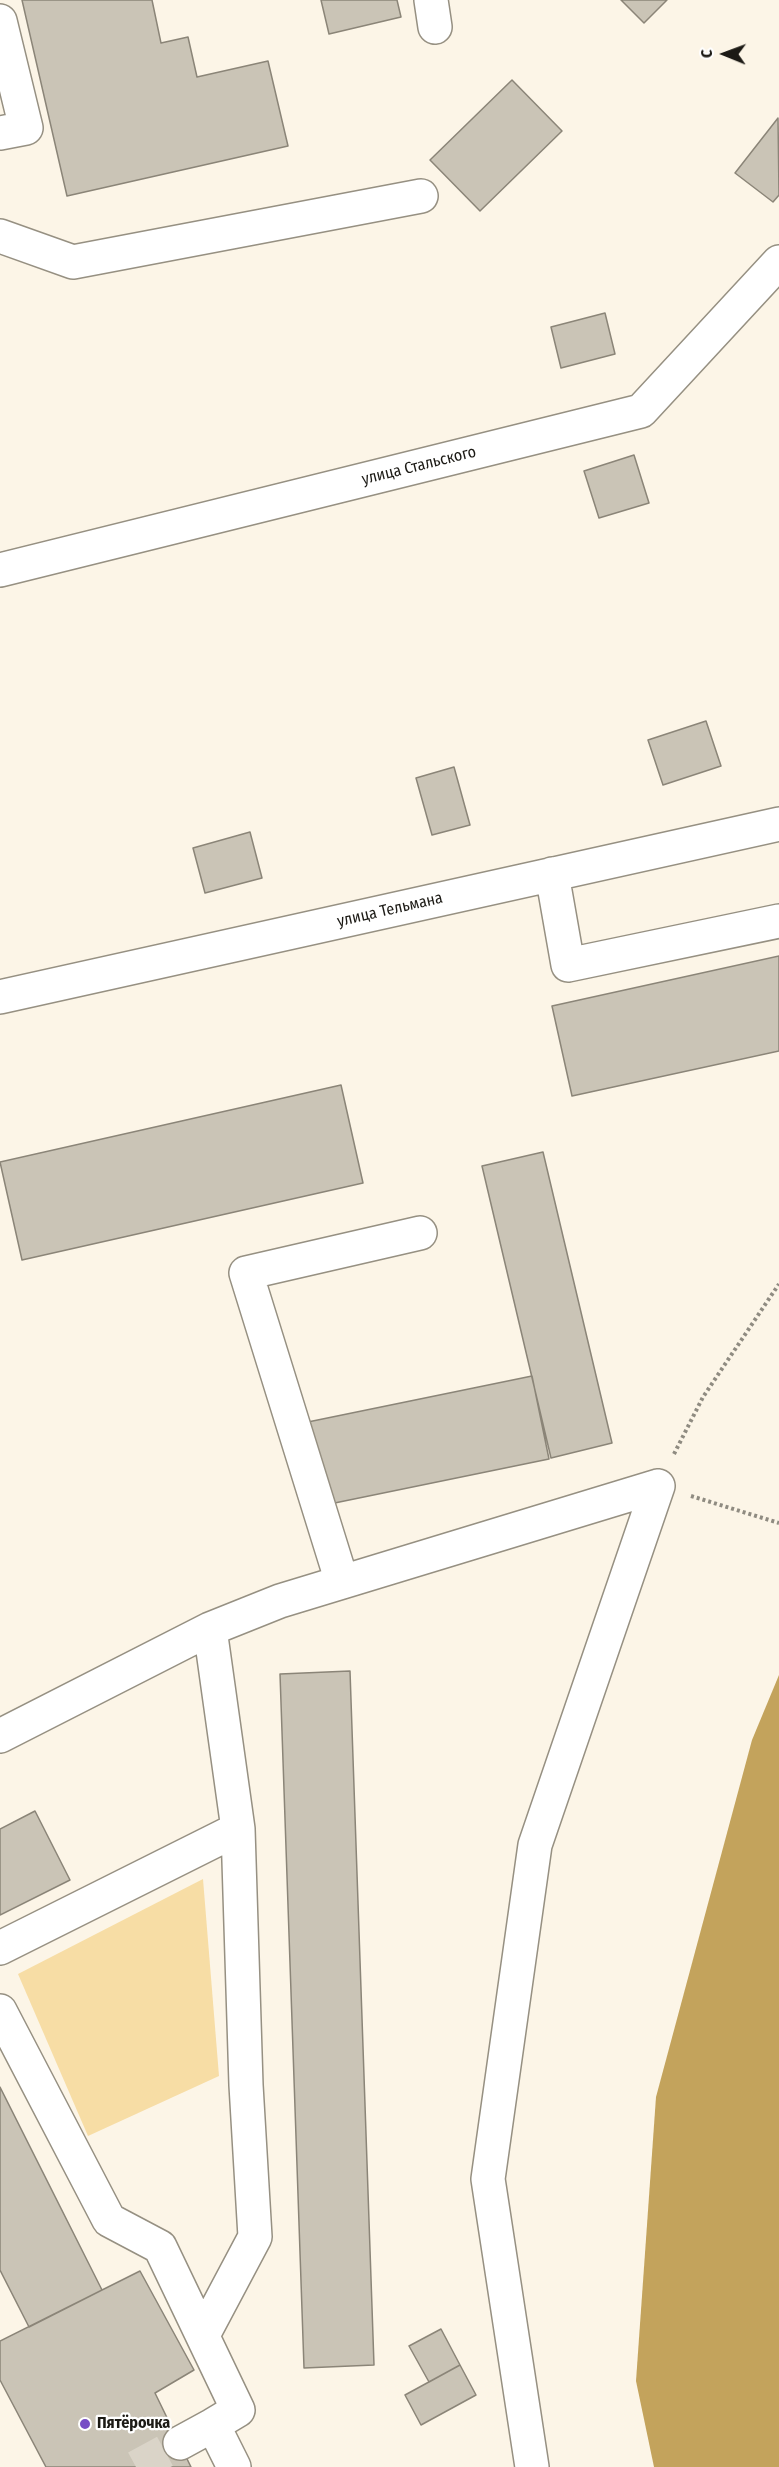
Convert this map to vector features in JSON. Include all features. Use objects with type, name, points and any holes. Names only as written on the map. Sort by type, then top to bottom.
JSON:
[{"type":"street","points":[[0,21],[26,128],[0,133]]},
{"type":"street","points":[[0,236],[73,262],[421,196]]},
{"type":"street","name":"улица Стальского","points":[[0,570],[640,411],[779,262]]},
{"type":"street","name":"улица Тельмана","points":[[0,997],[779,824]]},
{"type":"street","points":[[552,874],[568,965],[779,921]]},
{"type":"street","points":[[342,1582],[246,1273],[420,1233]]},
{"type":"street","points":[[0,1736],[210,1629],[280,1601],[658,1486]]},
{"type":"street","points":[[532,2467],[488,2179],[535,1845],[658,1486]]},
{"type":"street","points":[[203,2336],[255,2237],[246,2085],[238,1829],[210,1629]]},
{"type":"street","points":[[0,1948],[238,1829]]},
{"type":"street","points":[[0,2011],[109,2220],[160,2247],[238,2410],[180,2443]]},
{"type":"street","points":[[213,2425],[234,2467]]},
{"type":"path","points":[[779,1284],[703,1396],[658,1486],[779,1523]]},
{"type":"shaded area","points":[[779,1675],[779,2467],[654,2467],[636,2381],[656,2097],[752,1740]]},
{"type":"shaded area","points":[[203,1879],[219,2076],[88,2136],[18,1974]]},
{"type":"building","points":[[22,0],[152,0],[161,43],[188,37],[197,77],[268,61],[288,146],[67,196]]},
{"type":"building","points":[[321,0],[397,0],[401,17],[329,34]]},
{"type":"building","points":[[621,0],[667,0],[644,23]]},
{"type":"building","points":[[512,80],[562,131],[480,211],[430,160]]},
{"type":"building","points":[[778,118],[779,195],[773,202],[735,173]]},
{"type":"building","points":[[605,313],[615,354],[561,368],[551,327]]},
{"type":"building","points":[[634,455],[649,503],[599,518],[584,471]]},
{"type":"building","points":[[706,721],[721,766],[663,785],[648,740]]},
{"type":"building","points":[[454,767],[470,825],[432,835],[416,778]]},
{"type":"building","points":[[250,832],[262,878],[205,893],[193,848]]},
{"type":"building","points":[[779,956],[779,1051],[572,1096],[552,1006]]},
{"type":"building","points":[[341,1085],[363,1183],[22,1260],[0,1162]]},
{"type":"building","points":[[543,1152],[612,1443],[551,1458],[482,1166]]},
{"type":"building","points":[[532,1376],[549,1459],[320,1506],[303,1423]]},
{"type":"building","points":[[350,1671],[374,2365],[304,2368],[280,1674]]},
{"type":"building","points":[[35,1811],[70,1880],[0,1915],[0,1829]]},
{"type":"building","points":[[0,2087],[102,2290],[29,2327],[0,2270]]},
{"type":"building","points":[[140,2271],[194,2370],[155,2393],[191,2467],[46,2467],[0,2380],[0,2341]]},
{"type":"building","points":[[441,2329],[460,2365],[429,2382],[409,2346]]},
{"type":"building","points":[[460,2365],[476,2395],[421,2425],[405,2395]]},
{"type":"tunnel","points":[[136,2467],[180,2443]]},
{"type":"place","name":"Пятёрочка","points":[[85,2424]]}]
